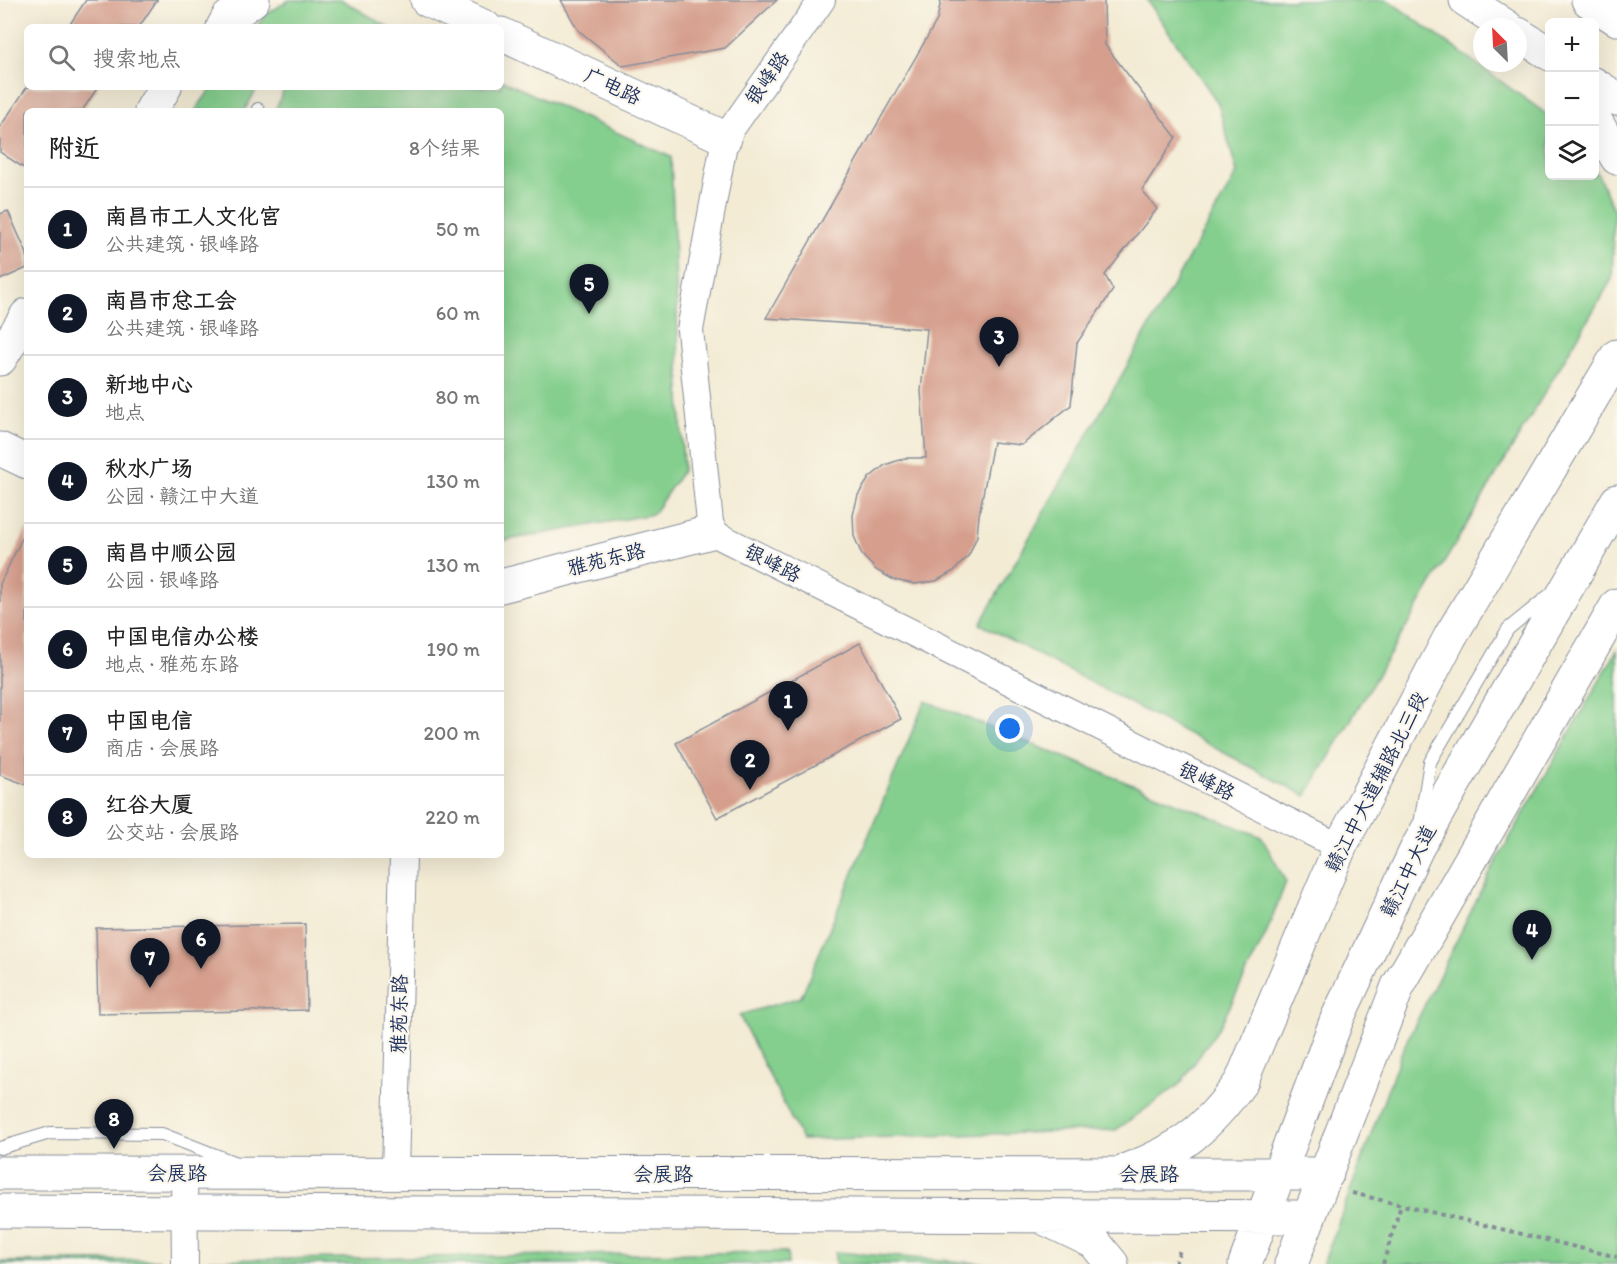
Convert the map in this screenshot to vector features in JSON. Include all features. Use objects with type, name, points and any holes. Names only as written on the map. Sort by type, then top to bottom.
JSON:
[{"type":"main road","points":[[204,24],[215,5],[222,0]]},
{"type":"main road","points":[[225,24],[228,18],[253,0]]},
{"type":"main road","points":[[427,0],[479,24]]},
{"type":"main road","points":[[1466,0],[1531,44]]},
{"type":"main road","points":[[1588,0],[1617,19]]},
{"type":"main road","points":[[1611,0],[1617,2]]},
{"type":"main road","name":"广电路","points":[[504,35],[725,138]]},
{"type":"main road","points":[[1599,87],[1617,99]]},
{"type":"main road","points":[[153,108],[163,90]]},
{"type":"main road","points":[[177,108],[186,90]]},
{"type":"main road","points":[[1599,126],[1617,158]]},
{"type":"main road","points":[[0,359],[24,320]]},
{"type":"main road","points":[[0,387],[24,349]]},
{"type":"main road","name":"赣江中大道辅路北三段","points":[[1115,1174],[1154,1160],[1190,1139],[1217,1114],[1241,1082],[1340,847],[1450,637],[1617,356]]},
{"type":"main road","points":[[0,449],[24,461]]},
{"type":"main road","name":"赣江中大道","points":[[1245,1264],[1337,1019],[1417,848],[1617,501]]},
{"type":"main road","name":"雅苑东路","points":[[504,585],[711,532]]},
{"type":"main road","points":[[1291,1264],[1309,1217],[1339,1179],[1398,986],[1617,605]]},
{"type":"main road","name":"会展路","points":[[0,1173],[1279,1174],[1339,1179]]},
{"type":"main road","name":"会展路","points":[[0,1211],[1309,1217]]},
{"type":"main road","points":[[1037,1215],[1094,1242],[1112,1264]]},
{"type":"street","name":"银峰路","points":[[822,0],[725,138],[690,330],[711,532],[1340,847]]},
{"type":"street","name":"雅苑东路","points":[[395,1173],[403,858]]},
{"type":"street","points":[[184,1173],[184,1264]]},
{"type":"lane","points":[[0,1148],[50,1133],[162,1134],[262,1173]]},
{"type":"path","points":[[1339,1179],[1348,1192],[1617,1257]]},
{"type":"path","points":[[1383,1264],[1401,1205]]},
{"type":"green space","points":[[289,0],[342,0],[383,24],[258,24],[265,15]]},
{"type":"green space","points":[[1147,0],[1388,0],[1473,61],[1473,72],[1488,72],[1545,113],[1545,180],[1599,180],[1599,177],[1614,210],[1612,279],[1306,796],[980,624],[1237,173],[1218,103]]},
{"type":"green space","points":[[504,81],[671,157],[683,470],[653,514],[504,540],[504,108],[276,108],[284,90],[504,90]]},
{"type":"green space","points":[[210,90],[256,90],[246,108],[197,108]]},
{"type":"green space","points":[[1617,650],[1617,1264],[1323,1264],[1402,1051],[1492,869]]},
{"type":"green space","points":[[925,701],[1262,837],[1286,882],[1265,936],[1220,1026],[1180,1084],[1116,1130],[802,1140],[739,1015],[801,997]]},
{"type":"green space","points":[[787,1252],[788,1264],[209,1264],[209,1260]]},
{"type":"green space","points":[[835,1252],[991,1264],[835,1264]]},
{"type":"green space","points":[[159,1260],[159,1264],[0,1264],[0,1262]]},
{"type":"building","points":[[86,0],[157,0],[141,24],[70,24]]},
{"type":"building","points":[[561,0],[777,0],[725,48],[623,66],[578,30]]},
{"type":"building","points":[[941,0],[1104,0],[1105,45],[1176,137],[1142,190],[1157,209],[1105,275],[1113,290],[1077,343],[1071,405],[1022,445],[993,442],[977,536],[969,555],[954,571],[936,581],[915,584],[894,580],[876,570],[862,555],[854,536],[853,515],[858,495],[869,478],[885,465],[905,458],[926,458],[921,391],[927,329],[766,318],[937,20]]},
{"type":"building","points":[[25,90],[96,90],[84,108],[24,108],[24,168],[0,152],[0,127]]},
{"type":"building","points":[[8,211],[24,247],[24,269],[0,280],[0,214]]},
{"type":"building","points":[[24,534],[24,784],[0,775],[0,584]]},
{"type":"building","points":[[860,643],[901,719],[717,818],[676,743]]},
{"type":"building","points":[[305,924],[307,1010],[98,1014],[96,928]]},
{"type":"place","name":"南昌中顺公园","points":[[589,314]]},
{"type":"place","name":"新地中心","points":[[999,367]]},
{"type":"place","name":"南昌市工人文化宫","points":[[788,731]]},
{"type":"place","name":"南昌市总工会","points":[[750,790]]},
{"type":"place","name":"秋水广场","points":[[1532,960]]},
{"type":"place","name":"中国电信办公楼","points":[[201,969]]},
{"type":"place","name":"中国电信","points":[[150,988]]},
{"type":"place","name":"红谷大厦","points":[[114,1149]]}]
